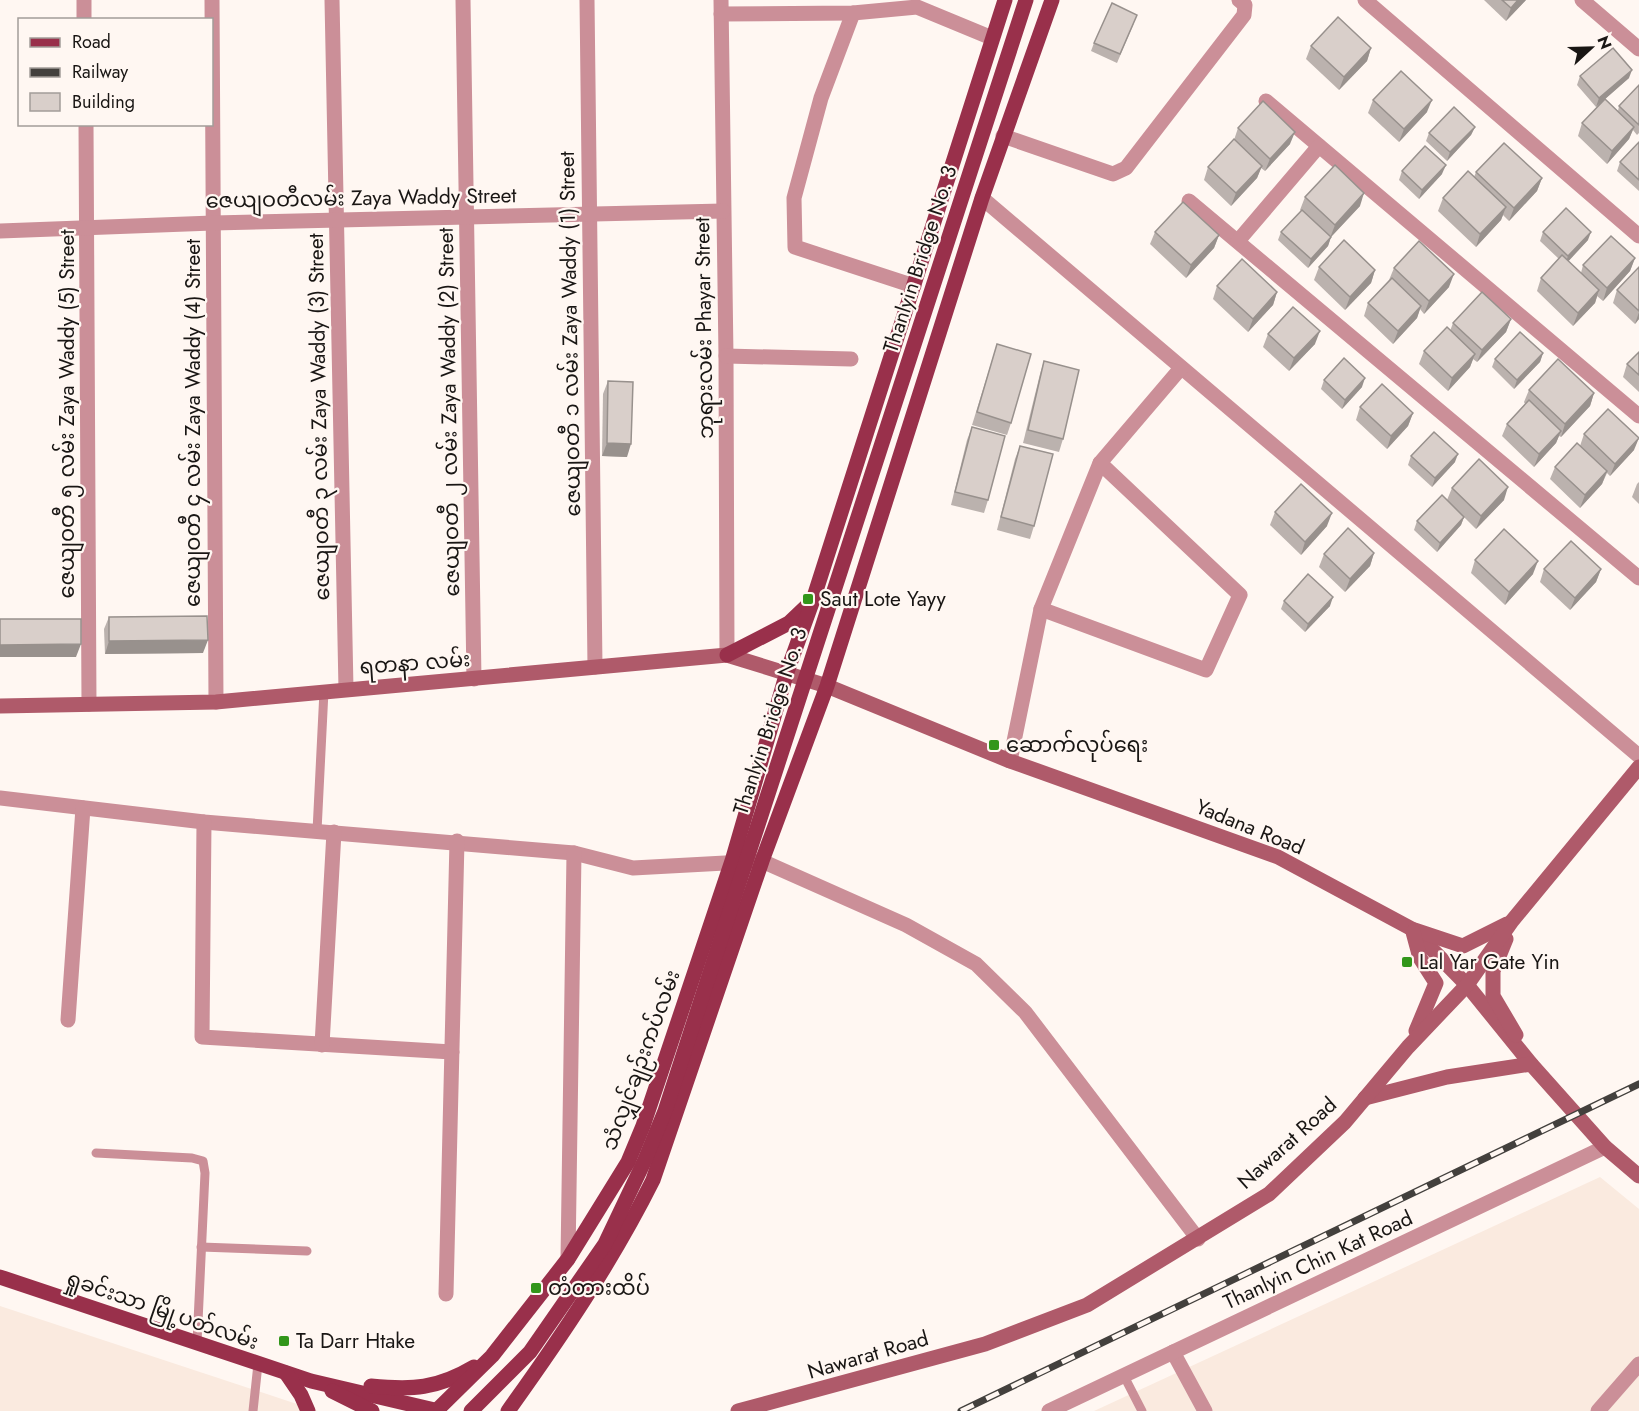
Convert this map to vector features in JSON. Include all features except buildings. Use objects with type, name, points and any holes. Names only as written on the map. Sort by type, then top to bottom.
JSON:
[{"type":"main road","name":"သံလျှင်ချဉ်းကပ်လမ်း","points":[[437,1411],[492,1356],[568,1259],[615,1186],[643,1126],[732,861],[787,672],[813,600],[1005,0]]},
{"type":"main road","name":"Thanlyin Bridge No. 3","points":[[471,1411],[530,1352],[605,1244],[644,1162],[665,1111],[1026,0]]},
{"type":"main road","points":[[508,1411],[593,1287],[628,1230],[654,1180],[762,861],[827,686],[935,353],[982,198],[1052,0]]},
{"type":"main road","points":[[896,341],[935,353]]},
{"type":"main road","points":[[727,655],[789,623],[813,600]]},
{"type":"main road","name":"ရတနာ လမ်း","points":[[0,706],[216,702],[727,655],[827,686]]},
{"type":"main road","name":"Yadana Road","points":[[827,686],[1010,761],[1278,857],[1412,929],[1467,985],[1531,1064],[1605,1147]]},
{"type":"main road","name":"Nawarat Road","points":[[738,1411],[986,1344],[1088,1305],[1269,1194],[1345,1122],[1408,1047],[1467,985],[1512,921],[1639,767]]},
{"type":"main road","points":[[1412,929],[1463,945],[1512,921]]},
{"type":"main road","points":[[1365,1098],[1447,1077],[1531,1064],[1493,996],[1492,971],[1512,921]]},
{"type":"main road","points":[[1408,1047],[1429,1005],[1436,983],[1420,958],[1412,929]]},
{"type":"main road","points":[[1605,1147],[1639,1176]]},
{"type":"main road","name":"ရှုခင်းသာ မြို့ပတ်လမ်း","points":[[0,1277],[311,1381],[437,1411]]},
{"type":"main road","points":[[311,1381],[408,1390],[431,1386],[460,1375],[492,1356]]},
{"type":"main road","points":[[286,1373],[301,1395],[308,1411]]},
{"type":"main road","name":"ရှုခင်းသာ မြို့ပတ်လမ်း","points":[[311,1381],[372,1411]]},
{"type":"street","points":[[84,0],[84,18]]},
{"type":"street","name":"ဇေယျဝတီ ၄ လမ်း Zaya Waddy (4) Street","points":[[212,0],[212,18]]},
{"type":"street","name":"ဇေယျဝတီ ၃ လမ်း Zaya Waddy (3) Street","points":[[332,0],[346,689]]},
{"type":"street","name":"ဇေယျဝတီ ၂ လမ်း Zaya Waddy (2) Street","points":[[463,0],[474,679]]},
{"type":"street","name":"ဇေယျဝတီ ၁ လမ်း Zaya Waddy (1) Street","points":[[587,0],[595,667]]},
{"type":"street","points":[[1003,136],[1113,174],[1125,168],[1244,15],[1245,5],[1239,0]]},
{"type":"street","points":[[1365,0],[1639,236]]},
{"type":"street","points":[[1582,0],[1639,49]]},
{"type":"street","points":[[721,7],[853,13],[917,7],[992,38]]},
{"type":"street","name":"ဘုရားလမ်း Phayar Street","points":[[721,7],[727,655]]},
{"type":"street","points":[[853,13],[821,99],[794,198],[795,247],[914,286]]},
{"type":"street","points":[[1266,101],[1639,416]]},
{"type":"street","name":"ဇေယျဝတီ ၅ လမ်း Zaya Waddy (5) Street","points":[[86,126],[89,704]]},
{"type":"street","name":"ဇေယျဝတီ ၄ လမ်း Zaya Waddy (4) Street","points":[[213,126],[216,702]]},
{"type":"street","points":[[1238,241],[1319,146]]},
{"type":"street","points":[[982,198],[1639,756]]},
{"type":"street","points":[[1190,201],[1639,578]]},
{"type":"street","name":"ဇေယျဝတီလမ်း Zaya Waddy Street","points":[[0,231],[213,223],[723,211]]},
{"type":"street","points":[[726,356],[851,359]]},
{"type":"street","points":[[1010,761],[1041,609],[1100,463],[1180,368]]},
{"type":"street","points":[[1041,609],[1206,670],[1240,595],[1100,463]]},
{"type":"street","points":[[0,798],[204,822],[457,841],[574,853],[633,868],[762,861],[906,925],[976,964],[1025,1012],[1198,1239]]},
{"type":"street","points":[[68,1020],[83,808]]},
{"type":"street","points":[[204,822],[202,1037],[452,1052]]},
{"type":"street","points":[[322,1045],[334,832]]},
{"type":"street","points":[[446,1294],[457,841]]},
{"type":"street","points":[[568,1259],[574,853]]},
{"type":"street","name":"Thanlyin Chin Kat Road","points":[[1049,1411],[1605,1147]]},
{"type":"street","points":[[1173,1352],[1202,1410]]},
{"type":"street","points":[[1598,1411],[1639,1364]]},
{"type":"lane","points":[[317,831],[324,691]]},
{"type":"lane","points":[[96,1153],[192,1158],[203,1161],[205,1173],[197,1343]]},
{"type":"lane","points":[[201,1247],[307,1251]]},
{"type":"lane","points":[[253,1411],[258,1364]]},
{"type":"lane","points":[[1124,1376],[1142,1411]]},
{"type":"shaded area","points":[[1600,1177],[1639,1209],[1639,1411],[1094,1411]]},
{"type":"shaded area","points":[[0,1306],[318,1411],[0,1411]]},
{"type":"railway","points":[[961,1411],[1639,1084]]},
{"type":"place","name":"Saut Lote Yayy","points":[[808,599]]},
{"type":"place","name":"ဆောက်လုပ်ရေး","points":[[994,745]]},
{"type":"place","name":"Lal Yar Gate Yin","points":[[1407,962]]},
{"type":"place","name":"တံတားထိပ်","points":[[536,1288]]},
{"type":"place","name":"Ta Darr Htake","points":[[284,1341]]}]
